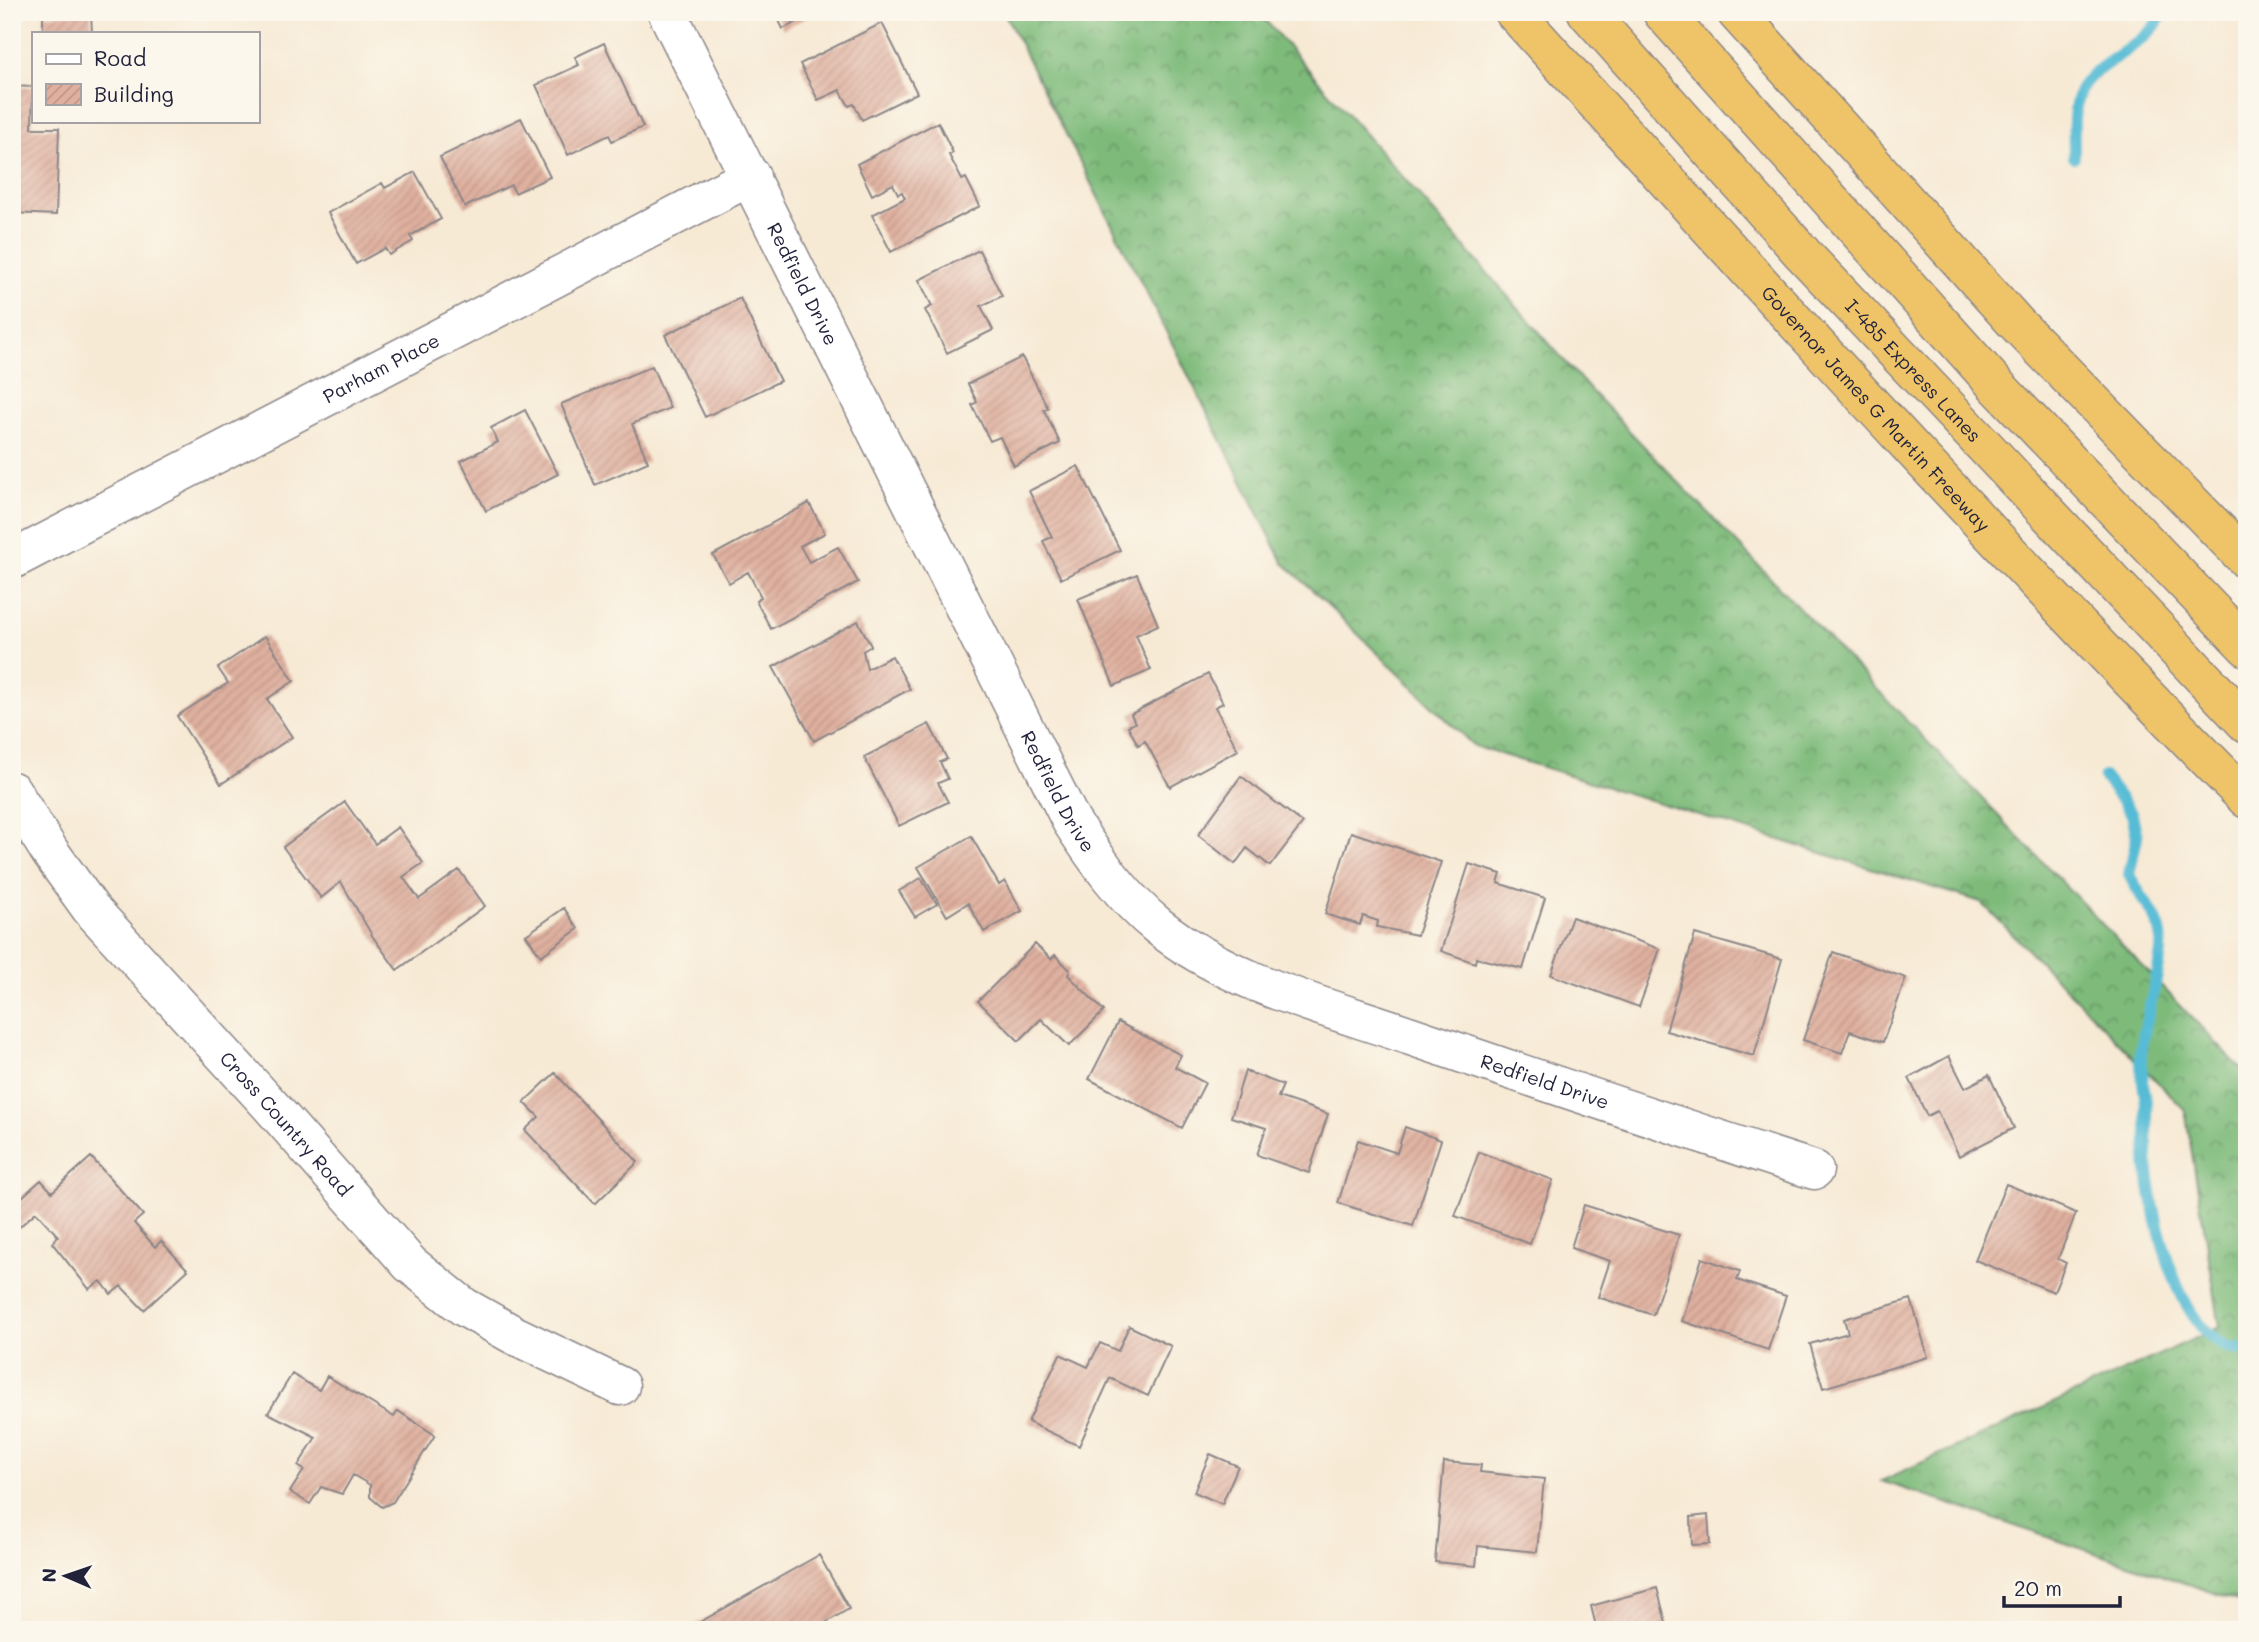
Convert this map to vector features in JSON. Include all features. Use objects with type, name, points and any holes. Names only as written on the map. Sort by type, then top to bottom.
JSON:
[{"type":"highway","name":"Governor James G Martin Freeway","points":[[1514,12],[1864,400],[2117,668],[2247,799]]},
{"type":"highway","name":"I-485 Express Lanes","points":[[1587,12],[1803,254],[2247,724]]},
{"type":"highway","points":[[1661,12],[1996,385],[2247,646]]},
{"type":"highway","points":[[1736,12],[2015,321],[2247,560]]},
{"type":"street","name":"Redfield Drive","points":[[667,12],[1070,821],[1098,863],[1130,900],[1159,927],[1197,951],[1293,995],[1643,1116],[1814,1170]]},
{"type":"street","name":"Parham Place","points":[[12,560],[751,176]]},
{"type":"street","name":"Cross Country Road","points":[[12,792],[91,909],[269,1104],[410,1265],[474,1312],[620,1386]]},
{"type":"green space","points":[[1004,12],[1258,12],[1591,391],[2247,1075],[2247,1604],[1881,1481],[2220,1327],[2185,1110],[1981,902],[1474,746],[1283,562]]},
{"type":"building","points":[[775,12],[817,12],[783,29]]},
{"type":"building","points":[[91,13],[92,32],[43,32],[43,15]]},
{"type":"building","points":[[882,23],[917,93],[862,120],[854,104],[849,106],[840,90],[818,100],[800,64]]},
{"type":"building","points":[[604,43],[643,127],[612,141],[609,135],[568,155],[536,85],[579,65],[575,57]]},
{"type":"building","points":[[12,86],[32,87],[32,128],[59,128],[56,215],[12,213]]},
{"type":"building","points":[[521,118],[550,177],[515,193],[511,185],[465,207],[440,157]]},
{"type":"building","points":[[938,122],[953,153],[949,155],[962,180],[966,178],[980,206],[891,252],[872,215],[905,198],[902,192],[898,194],[893,184],[872,195],[857,164]]},
{"type":"building","points":[[415,172],[441,219],[410,236],[413,241],[389,255],[385,248],[356,264],[328,213],[382,183],[385,188]]},
{"type":"building","points":[[979,250],[1002,296],[981,306],[993,330],[947,353],[925,310],[932,306],[919,280]]},
{"type":"building","points":[[740,298],[780,381],[705,417],[665,335]]},
{"type":"building","points":[[1022,357],[1048,408],[1044,410],[1060,443],[1014,466],[1000,437],[990,441],[972,405],[977,402],[968,384]]},
{"type":"building","points":[[652,366],[670,408],[632,424],[648,462],[595,485],[561,404]]},
{"type":"building","points":[[525,410],[558,474],[486,511],[461,461],[498,442],[491,428]]},
{"type":"building","points":[[1078,466],[1120,550],[1061,579],[1043,541],[1052,537],[1029,491]]},
{"type":"building","points":[[809,503],[825,533],[800,546],[809,562],[838,547],[858,582],[771,629],[756,601],[761,597],[748,572],[729,583],[713,555]]},
{"type":"building","points":[[1137,574],[1158,625],[1136,635],[1151,670],[1114,686],[1078,599]]},
{"type":"building","points":[[858,621],[871,646],[863,651],[867,669],[892,656],[910,689],[814,741],[773,667]]},
{"type":"building","points":[[265,636],[294,681],[267,699],[292,737],[221,784],[177,716],[228,683],[218,668]]},
{"type":"building","points":[[1208,674],[1223,703],[1215,707],[1238,750],[1170,787],[1145,741],[1138,745],[1128,726],[1135,723],[1131,714]]},
{"type":"building","points":[[929,724],[947,759],[940,762],[948,779],[938,783],[948,802],[899,826],[864,757]]},
{"type":"building","points":[[1241,776],[1303,823],[1270,866],[1247,848],[1235,864],[1198,835]]},
{"type":"building","points":[[345,802],[375,844],[398,827],[423,863],[403,877],[419,899],[459,870],[485,906],[397,970],[373,937],[341,882],[321,898],[283,847]]},
{"type":"building","points":[[1351,832],[1441,862],[1417,935],[1377,927],[1378,921],[1363,916],[1360,925],[1325,914]]},
{"type":"building","points":[[971,836],[999,885],[1005,881],[1022,911],[984,932],[968,903],[947,916],[918,867]]},
{"type":"building","points":[[1469,864],[1501,874],[1498,883],[1545,898],[1523,969],[1476,958],[1475,963],[1441,951]]},
{"type":"building","points":[[921,878],[937,904],[915,917],[899,891]]},
{"type":"building","points":[[564,908],[578,929],[541,956],[526,935]]},
{"type":"building","points":[[1572,917],[1660,949],[1639,1007],[1551,975]]},
{"type":"building","points":[[1695,934],[1782,959],[1754,1056],[1666,1031]]},
{"type":"building","points":[[1035,944],[1051,959],[1055,955],[1070,970],[1068,975],[1104,1011],[1069,1046],[1041,1019],[1019,1041],[978,1001]]},
{"type":"building","points":[[1833,952],[1906,978],[1883,1042],[1850,1031],[1842,1053],[1803,1040]]},
{"type":"building","points":[[1118,1022],[1181,1055],[1175,1067],[1205,1083],[1182,1128],[1089,1079]]},
{"type":"building","points":[[1949,1056],[1965,1088],[1989,1075],[2014,1128],[1959,1156],[1937,1111],[1927,1116],[1909,1078]]},
{"type":"building","points":[[1245,1071],[1283,1085],[1278,1097],[1328,1114],[1309,1173],[1257,1155],[1266,1128],[1231,1117]]},
{"type":"building","points":[[555,1073],[638,1162],[595,1204],[525,1130],[539,1117],[524,1102]]},
{"type":"building","points":[[1405,1127],[1441,1140],[1413,1226],[1338,1203],[1358,1140],[1397,1153]]},
{"type":"building","points":[[1479,1152],[1553,1180],[1530,1244],[1455,1216]]},
{"type":"building","points":[[91,1157],[143,1215],[134,1223],[155,1247],[161,1241],[188,1270],[144,1310],[121,1286],[111,1294],[101,1281],[89,1289],[52,1243],[58,1236],[36,1212],[17,1229],[12,1224],[12,1206],[41,1180],[52,1192]]},
{"type":"building","points":[[2006,1184],[2076,1213],[2058,1259],[2066,1263],[2054,1292],[1975,1260]]},
{"type":"building","points":[[1584,1205],[1679,1235],[1653,1315],[1598,1297],[1610,1261],[1571,1248]]},
{"type":"building","points":[[1702,1258],[1740,1271],[1737,1280],[1786,1296],[1768,1350],[1682,1321]]},
{"type":"building","points":[[1911,1299],[1928,1357],[1823,1388],[1810,1344],[1848,1333],[1844,1319]]},
{"type":"building","points":[[1129,1326],[1171,1346],[1148,1396],[1110,1378],[1079,1446],[1028,1422],[1060,1354],[1088,1367],[1100,1343],[1118,1351]]},
{"type":"building","points":[[292,1374],[319,1390],[327,1376],[394,1417],[398,1411],[435,1435],[393,1502],[382,1507],[370,1497],[370,1485],[353,1475],[342,1494],[321,1487],[310,1504],[290,1492],[304,1470],[298,1466],[316,1437],[268,1413]]},
{"type":"building","points":[[1210,1454],[1238,1466],[1222,1504],[1194,1492]]},
{"type":"building","points":[[1444,1462],[1481,1465],[1480,1472],[1544,1479],[1537,1552],[1478,1546],[1476,1566],[1435,1562]]},
{"type":"building","points":[[1708,1515],[1710,1544],[1692,1545],[1691,1517]]},
{"type":"building","points":[[819,1555],[849,1609],[813,1630],[686,1630]]},
{"type":"building","points":[[1657,1588],[1668,1630],[1597,1630],[1591,1606]]},
{"type":"waterway","points":[[2074,157],[2075,112],[2082,87],[2099,69],[2149,33],[2162,12]]},
{"type":"waterway","points":[[2104,777],[2132,814],[2137,837],[2129,874],[2156,919],[2161,935],[2160,959],[2141,1058],[2147,1114],[2147,1162],[2155,1213],[2163,1245],[2187,1306],[2204,1330],[2224,1345],[2247,1349]]}]
